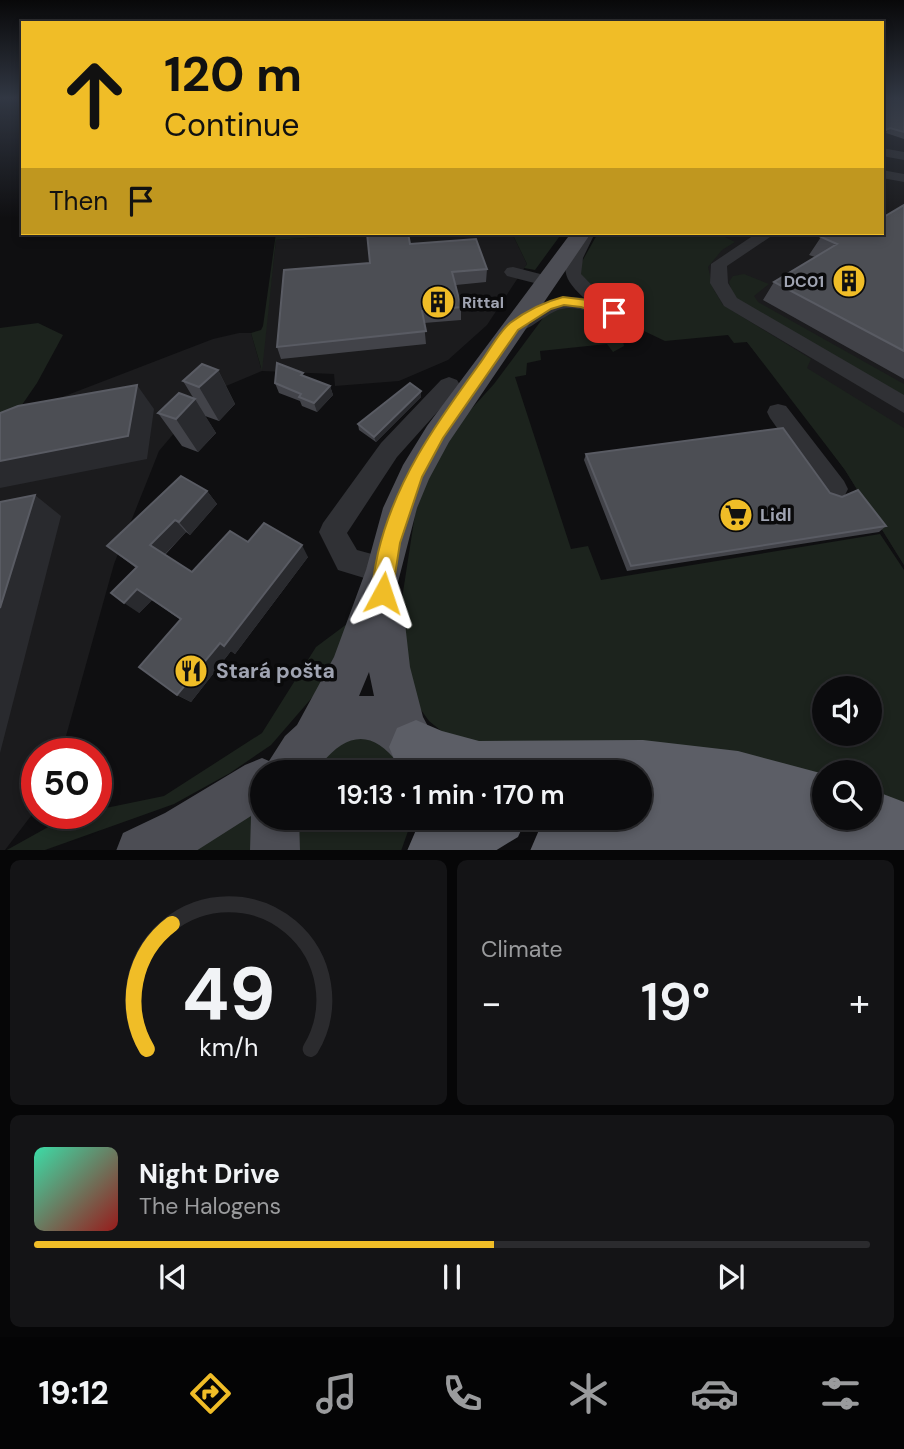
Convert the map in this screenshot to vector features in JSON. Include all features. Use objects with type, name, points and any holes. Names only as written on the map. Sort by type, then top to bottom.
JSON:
[{"type":"highway","points":[[416,751],[479,768],[643,767],[738,779],[812,799]]},
{"type":"highway","points":[[652,797],[716,800],[781,814],[882,850]]},
{"type":"highway","points":[[882,822],[904,831]]},
{"type":"highway","points":[[560,850],[606,830],[658,826],[705,827],[787,836],[857,850]]},
{"type":"highway","points":[[437,850],[474,830]]},
{"type":"main road","points":[[290,760],[349,671],[384,570],[400,508],[414,475],[438,434],[580,235]]},
{"type":"main road","points":[[384,570],[384,642],[394,695],[416,751]]},
{"type":"main road","points":[[292,760],[337,722],[362,717],[383,720],[416,751]]},
{"type":"main road","points":[[141,850],[183,831],[250,788]]},
{"type":"main road","points":[[275,830],[275,850]]},
{"type":"main road","points":[[423,850],[428,830]]},
{"type":"lane","points":[[884,174],[904,178]]},
{"type":"lane","points":[[514,327],[546,307],[563,301],[583,303],[614,313],[581,288],[571,273],[586,235]]},
{"type":"lane","points":[[764,235],[719,264],[719,283],[730,302],[904,405]]},
{"type":"lane","points":[[513,272],[546,281]]},
{"type":"lane","points":[[384,570],[348,561],[332,532],[389,450],[449,385]]},
{"type":"lane","points":[[778,412],[835,489]]},
{"type":"shaded area","points":[[884,139],[904,139],[904,565],[845,470],[784,387],[659,235],[884,235]]},
{"type":"shaded area","points":[[276,235],[347,235],[276,240],[262,371],[251,333],[261,330]]},
{"type":"shaded area","points":[[347,235],[513,235],[527,264],[487,325],[448,360],[399,381],[335,386],[334,374],[262,371],[207,394],[159,451],[114,564],[65,738],[21,738],[21,829],[5,850],[0,850],[0,421],[213,339],[239,333],[251,333],[261,368],[276,240]]},
{"type":"shaded area","points":[[513,235],[561,235],[535,270],[524,268],[527,264]]},
{"type":"shaded area","points":[[597,235],[721,235],[735,242],[722,250],[708,267],[713,288],[723,305],[811,359],[807,368],[904,428],[904,565],[845,470],[747,342],[734,343],[728,335],[665,341],[644,331],[615,303],[590,286],[581,276],[580,265]]},
{"type":"shaded area","points":[[744,274],[769,284],[754,296],[758,302],[904,384],[904,397],[739,302],[729,282],[733,276]]},
{"type":"shaded area","points":[[567,307],[585,311],[603,318],[617,329],[622,337],[624,346],[613,352],[607,344],[540,351],[541,360],[527,363],[526,375],[515,377],[571,549],[588,546],[601,580],[880,534],[904,570],[904,817],[882,809],[882,760],[812,760],[812,782],[790,774],[455,742],[429,721],[411,696],[399,618],[416,508],[428,475],[454,428],[494,384],[546,314]]},
{"type":"shaded area","points":[[38,323],[63,335],[37,383],[15,415],[0,421],[0,328]]},
{"type":"shaded area","points":[[359,615],[329,678],[271,745],[230,773],[174,804],[112,826],[112,807],[164,796],[262,733],[316,647]]},
{"type":"shaded area","points":[[347,738],[378,739],[397,760],[321,760]]},
{"type":"shaded area","points":[[250,812],[251,850],[189,850]]},
{"type":"shaded area","points":[[45,829],[104,829],[45,850],[7,850]]},
{"type":"shaded area","points":[[296,830],[408,830],[401,850],[299,850]]},
{"type":"building","name":"DC01","points":[[904,205],[904,351],[774,282],[837,244],[821,237],[824,235],[884,235],[884,217]]},
{"type":"building","points":[[367,235],[408,235],[410,244],[476,239],[487,269],[452,272],[461,307],[422,311],[426,331],[277,347],[284,270],[370,263]]},
{"type":"building","points":[[277,363],[330,386],[314,403],[299,397],[301,394],[275,383]]},
{"type":"building","points":[[202,364],[218,370],[199,387],[183,381]]},
{"type":"building","points":[[410,383],[421,391],[374,437],[358,424]]},
{"type":"building","points":[[137,385],[128,436],[0,461],[0,413],[18,406]]},
{"type":"building","points":[[179,393],[195,399],[176,419],[158,413]]},
{"type":"building","name":"Lidl","points":[[783,428],[830,493],[842,497],[858,490],[886,526],[631,566],[586,454]]},
{"type":"building","points":[[181,476],[207,491],[179,522],[175,520],[150,545],[192,572],[230,531],[248,542],[264,523],[302,545],[224,646],[220,643],[177,695],[139,667],[181,619],[137,589],[124,603],[111,593],[137,567],[107,546]]},
{"type":"building","points":[[35,495],[0,608],[0,502]]},
{"type":"place","name":"DC01","points":[[849,281]]},
{"type":"place","name":"Rittal","points":[[438,302]]},
{"type":"place","name":"Lidl","points":[[736,515]]},
{"type":"place","name":"Stará pošta","points":[[191,671]]},
{"type":"route","points":[[383,593],[384,570],[390,543],[400,508],[414,475],[438,434],[514,327],[546,307],[563,301],[583,303],[614,313]]}]
